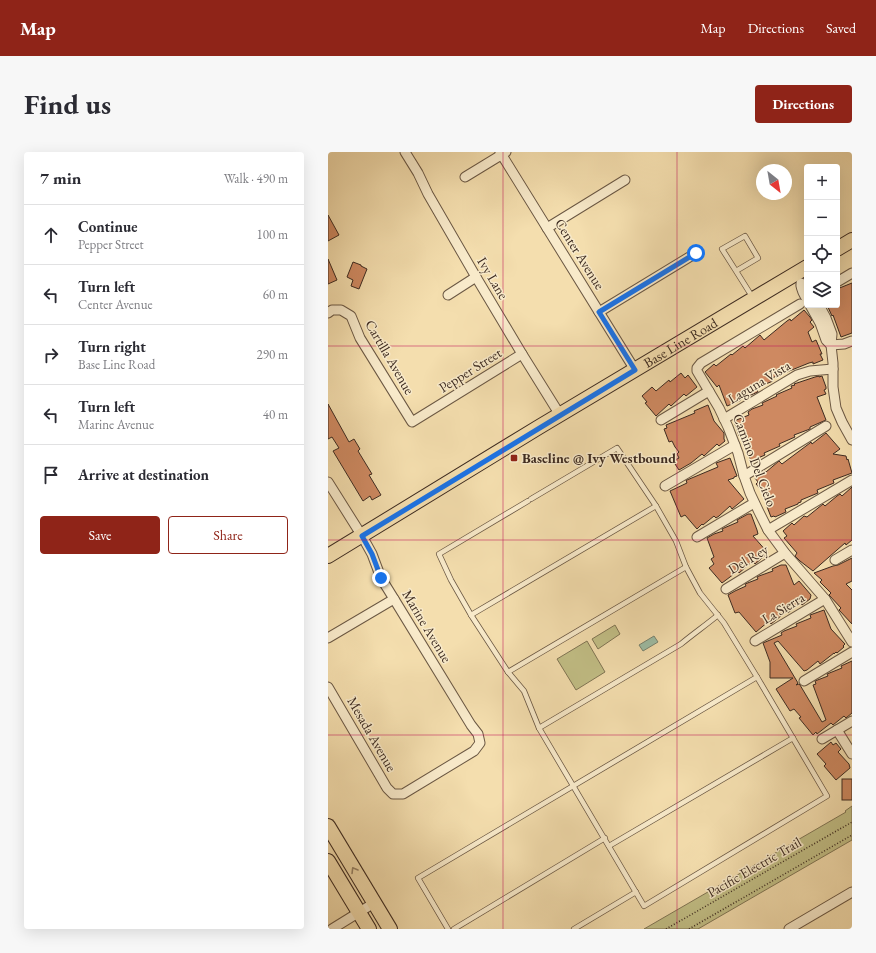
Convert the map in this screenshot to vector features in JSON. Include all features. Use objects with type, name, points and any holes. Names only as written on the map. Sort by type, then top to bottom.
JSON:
[{"type":"main road","points":[[840,247],[852,240]]},
{"type":"main road","name":"Base Line Road","points":[[328,556],[753,300],[803,278]]},
{"type":"main road","points":[[328,826],[390,929]]},
{"type":"main road","points":[[328,861],[369,929]]},
{"type":"street","name":"Ivy Lane","points":[[405,152],[476,277],[560,415]]},
{"type":"street","points":[[465,177],[503,153]]},
{"type":"street","name":"Center Avenue","points":[[503,153],[547,228],[635,370]]},
{"type":"street","points":[[547,228],[625,180]]},
{"type":"street","points":[[599,312],[696,253]]},
{"type":"street","points":[[840,280],[852,273]]},
{"type":"street","points":[[448,295],[476,277]]},
{"type":"street","points":[[803,278],[800,285],[804,302]]},
{"type":"street","name":"Camino Del Cielo","points":[[804,302],[701,363],[697,368],[697,371],[724,419],[735,445],[754,503],[768,530],[784,553],[825,599],[852,642]]},
{"type":"street","points":[[812,308],[828,342],[831,345]]},
{"type":"street","points":[[821,308],[832,334],[833,393],[836,408],[852,440]]},
{"type":"street","name":"Cartilla Avenue","points":[[328,313],[332,310],[341,310],[351,316],[360,338],[412,422]]},
{"type":"street","points":[[831,345],[844,344],[852,341]]},
{"type":"street","name":"Pepper Street","points":[[412,422],[522,354]]},
{"type":"street","name":"Laguna Vista","points":[[724,419],[797,374],[833,369]]},
{"type":"street","points":[[661,420],[708,391]]},
{"type":"street","points":[[744,476],[826,426]]},
{"type":"street","points":[[665,486],[735,445]]},
{"type":"street","points":[[768,530],[852,480]]},
{"type":"street","name":"Marine Avenue","points":[[328,482],[372,554],[381,578],[478,734],[480,743],[474,750],[403,794],[393,794]]},
{"type":"street","points":[[697,537],[754,503]]},
{"type":"street","points":[[835,560],[852,550]]},
{"type":"street","name":"Del Rey","points":[[726,589],[784,553]]},
{"type":"street","points":[[328,638],[394,599]]},
{"type":"street","name":"La Sierra","points":[[755,640],[825,599]]},
{"type":"street","points":[[804,681],[852,652]]},
{"type":"street","name":"Mesada Avenue","points":[[328,688],[387,788],[393,794]]},
{"type":"street","points":[[822,739],[852,721]]},
{"type":"street","points":[[837,730],[852,754]]},
{"type":"street","points":[[795,928],[852,892]]},
{"type":"street","points":[[332,929],[374,904]]},
{"type":"lane","points":[[736,271],[758,258],[745,236],[722,249],[753,300]]},
{"type":"lane","points":[[617,448],[656,506],[676,541],[686,567],[700,593],[724,624],[827,796],[644,906],[539,728],[524,691],[508,672],[471,615],[451,580],[439,554],[617,448]]},
{"type":"lane","points":[[471,615],[656,506]]},
{"type":"lane","points":[[508,672],[686,567]]},
{"type":"lane","points":[[539,728],[681,644],[718,615]]},
{"type":"lane","points":[[448,929],[418,878],[757,677]]},
{"type":"lane","points":[[609,846],[793,738]]},
{"type":"lane","points":[[454,929],[605,838]]},
{"type":"lane","points":[[574,929],[636,892]]},
{"type":"path","name":"Pacific Electric Trail","points":[[666,929],[852,822]]},
{"type":"path","name":"Pacific Electric Trail","points":[[689,929],[852,835]]},
{"type":"shaded area","points":[[615,625],[620,634],[598,649],[592,639]]},
{"type":"shaded area","points":[[654,636],[658,642],[643,651],[639,645]]},
{"type":"shaded area","points":[[587,641],[605,672],[576,690],[557,659]]},
{"type":"shaded area","points":[[852,806],[852,840],[698,929],[644,929],[846,812],[845,811]]},
{"type":"building","points":[[328,215],[339,235],[328,241]]},
{"type":"building","points":[[328,259],[337,280],[328,284]]},
{"type":"building","points":[[353,262],[367,269],[359,289],[351,286],[353,280],[347,277]]},
{"type":"building","points":[[852,283],[852,333],[841,337],[833,315],[832,316],[828,308],[840,308],[840,288]]},
{"type":"building","points":[[804,310],[812,320],[810,322],[814,327],[808,332],[812,342],[816,340],[823,360],[813,364],[813,362],[809,363],[772,378],[773,381],[756,388],[758,392],[727,406],[719,385],[717,387],[705,372],[714,364],[716,366],[743,346],[745,348],[760,335],[764,340],[787,321],[790,319],[791,321]]},
{"type":"building","points":[[681,373],[685,378],[688,375],[697,387],[686,396],[684,394],[671,406],[669,404],[656,416],[645,403],[647,402],[642,396],[652,387],[656,391],[669,380],[670,382]]},
{"type":"building","points":[[822,376],[826,387],[824,390],[826,394],[817,397],[826,420],[810,427],[810,429],[794,435],[795,437],[779,444],[780,446],[751,461],[741,436],[739,436],[734,421],[749,415],[748,412],[752,409],[763,405],[762,403],[792,388],[791,386],[795,385],[794,384]]},
{"type":"building","points":[[328,404],[349,442],[354,439],[360,449],[358,451],[372,474],[369,475],[381,495],[372,500],[370,496],[363,501],[333,451],[339,448],[332,437],[328,439]]},
{"type":"building","points":[[708,405],[714,421],[724,433],[725,441],[719,446],[717,444],[704,456],[702,454],[679,470],[673,461],[679,458],[677,454],[679,452],[672,441],[669,442],[664,429],[667,428],[666,425],[695,413],[694,411]]},
{"type":"building","points":[[826,433],[840,449],[833,454],[846,456],[852,473],[833,480],[834,483],[817,490],[818,493],[785,509],[786,512],[775,517],[771,517],[766,504],[772,502],[756,484],[758,482],[755,478],[764,471],[766,472],[779,461],[782,464],[811,442],[812,444]]},
{"type":"building","points":[[730,458],[737,476],[728,480],[744,499],[732,509],[730,506],[719,516],[716,518],[714,516],[697,529],[685,515],[681,517],[670,491],[687,483],[686,480],[718,467],[716,463]]},
{"type":"building","points":[[852,487],[852,540],[846,545],[845,543],[813,571],[795,556],[797,553],[784,538],[787,536],[783,531],[792,523],[794,525],[804,516],[807,517],[823,504],[825,506],[840,494],[842,496]]},
{"type":"building","points":[[751,514],[758,534],[753,536],[768,553],[755,564],[753,561],[739,573],[738,571],[722,583],[709,568],[714,564],[711,559],[714,557],[707,538],[723,531],[722,529],[738,522],[737,520]]},
{"type":"building","points":[[852,558],[852,581],[846,584],[852,590],[852,624],[839,610],[841,608],[829,595],[831,593],[820,582],[822,580],[814,573],[838,565]]},
{"type":"building","points":[[781,565],[786,565],[794,585],[799,581],[811,595],[810,599],[802,605],[800,602],[788,613],[787,611],[771,624],[769,621],[756,632],[739,612],[735,613],[728,595],[746,586],[745,584],[758,579],[757,577],[773,571],[772,569]]},
{"type":"building","points":[[824,610],[831,629],[845,644],[843,646],[844,647],[837,653],[834,653],[820,664],[818,661],[804,671],[778,641],[774,643],[798,683],[796,685],[800,685],[822,722],[826,720],[813,685],[816,684],[815,681],[828,676],[827,674],[842,668],[841,666],[852,661],[852,713],[846,718],[844,716],[833,725],[831,723],[817,734],[816,732],[813,735],[799,718],[801,717],[794,709],[790,711],[776,689],[793,678],[770,678],[770,662],[763,643],[782,635],[781,633],[784,631],[811,618],[810,615]]},
{"type":"building","points":[[831,742],[833,745],[836,743],[841,749],[838,752],[849,764],[850,768],[836,780],[824,766],[826,764],[817,754]]},
{"type":"building","points":[[842,779],[852,779],[852,800],[842,800]]},
{"type":"place","name":"Baseline @ Ivy Westbound","points":[[514,458]]},
{"type":"route","points":[[381,578],[372,554],[362,536],[635,370],[599,312],[696,253]]}]
